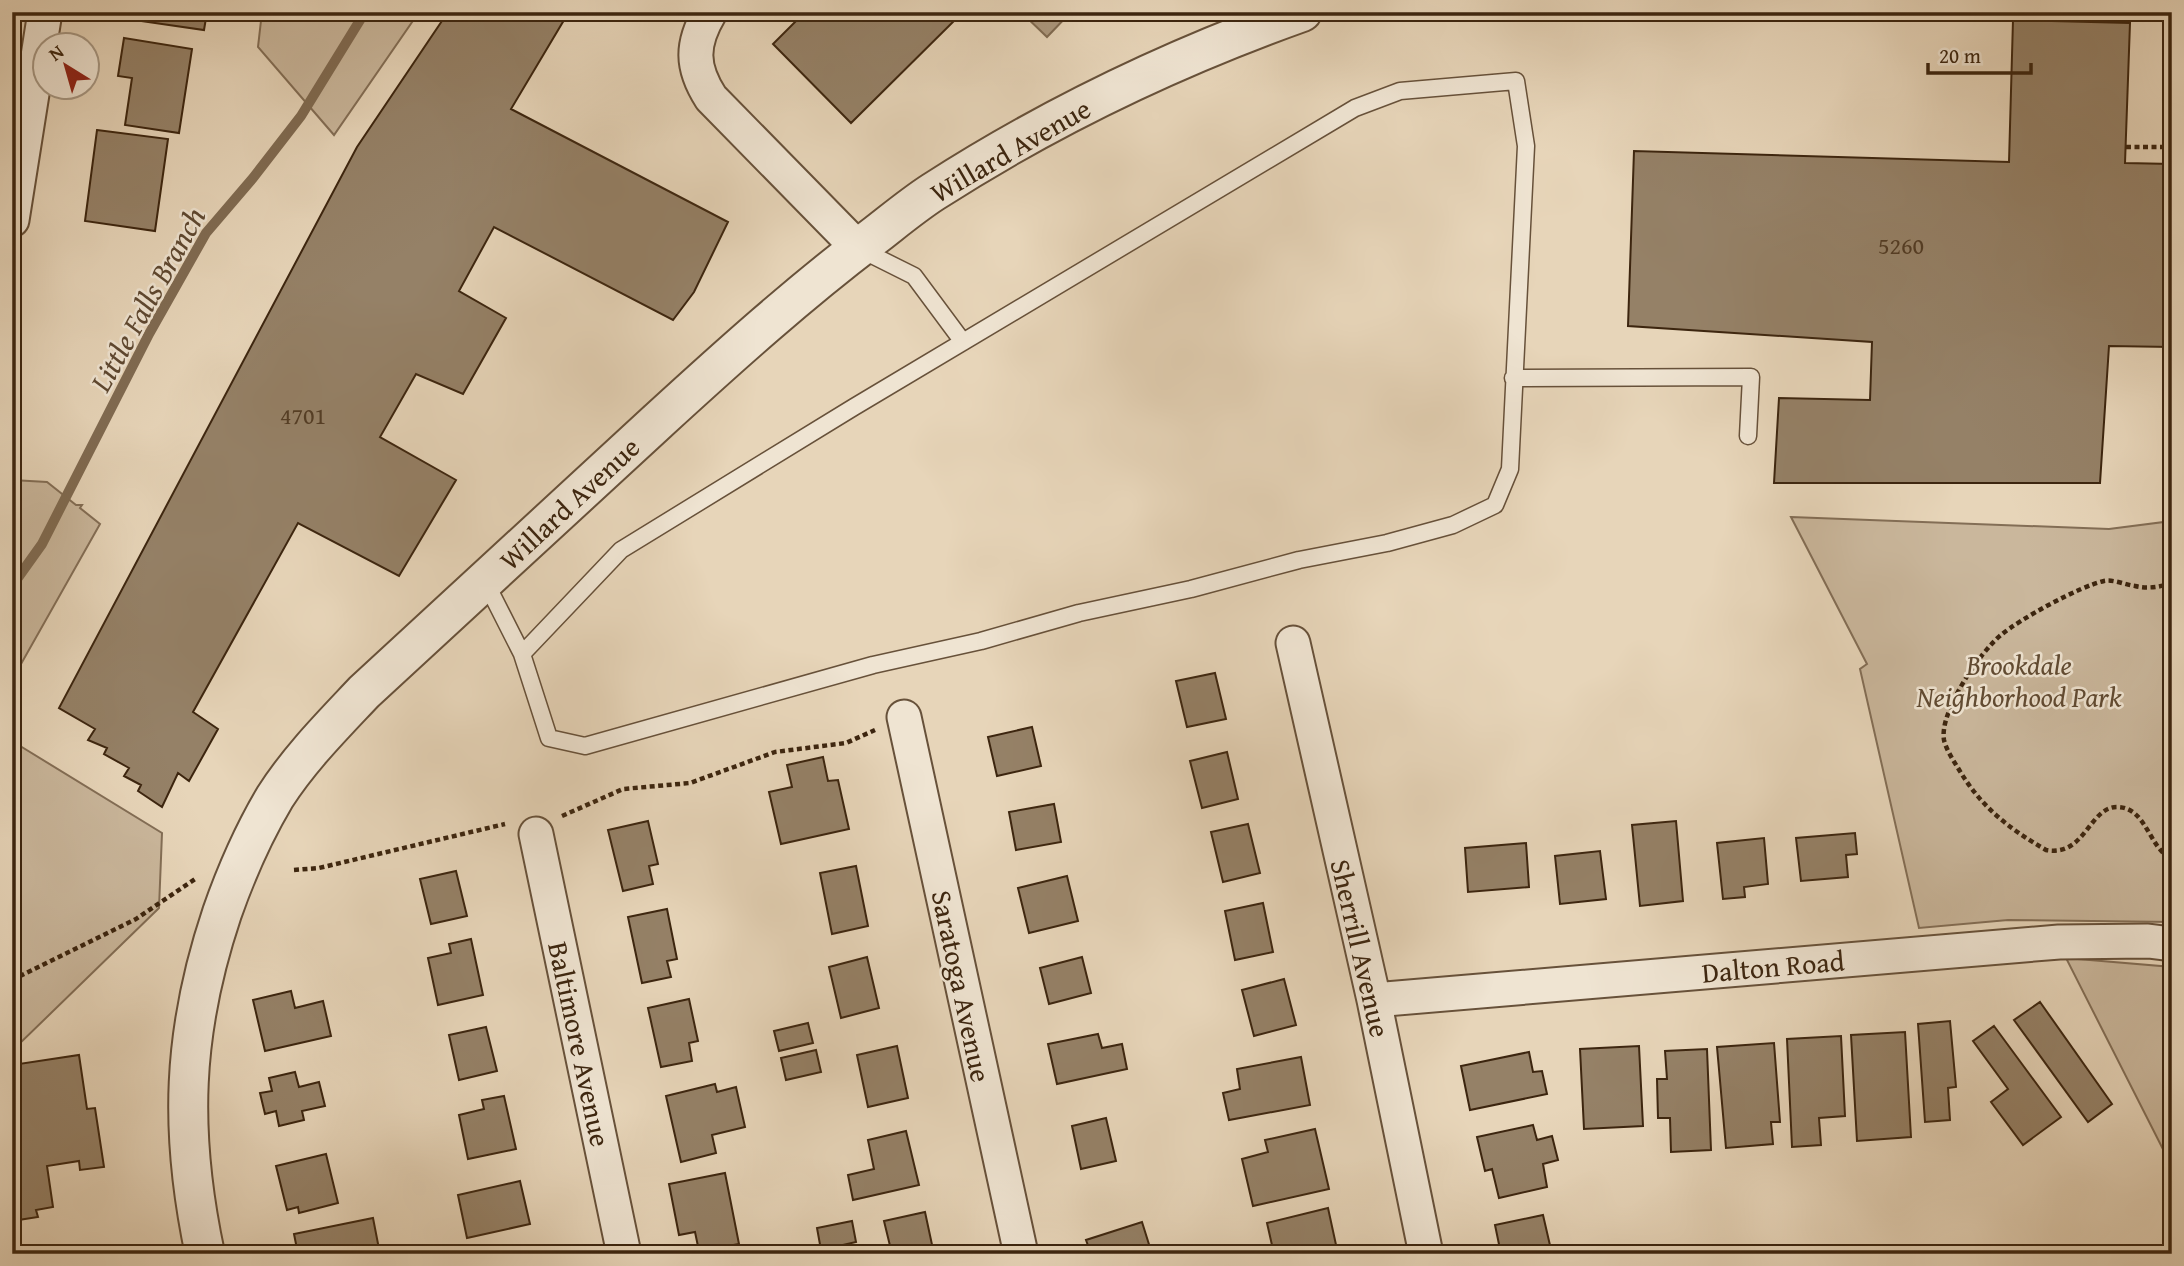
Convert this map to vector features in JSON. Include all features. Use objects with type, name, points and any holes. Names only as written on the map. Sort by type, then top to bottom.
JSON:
[{"type":"street","points":[[12,220],[45,12]]},
{"type":"street","points":[[710,12],[701,28],[696,47],[696,63],[701,81],[711,98],[858,248]]},
{"type":"street","name":"Willard Avenue","points":[[205,1254],[188,1131],[189,1068],[197,1002],[205,966],[242,860],[275,798],[314,746],[364,692],[710,374],[811,286],[932,192],[1066,116],[1159,70],[1302,12]]},
{"type":"street","name":"Sherrill Avenue","points":[[1293,643],[1374,1000],[1426,1254]]},
{"type":"street","name":"Saratoga Avenue","points":[[904,717],[1021,1254]]},
{"type":"street","name":"Baltimore Avenue","points":[[536,834],[624,1254]]},
{"type":"street","name":"Dalton Road","points":[[1374,1000],[2059,942],[2148,941],[2172,944]]},
{"type":"lane","points":[[485,581],[522,654],[549,738],[584,746],[873,664],[981,641],[1079,613],[1191,589],[1300,560],[1418,535],[1453,525],[1495,505],[1510,469],[1525,146],[1516,81],[1400,91],[1355,108],[854,407],[621,550],[522,654]]},
{"type":"lane","points":[[858,248],[914,276],[963,342]]},
{"type":"lane","points":[[1513,378],[1751,377],[1748,436]]},
{"type":"path","points":[[2126,147],[2172,147]]},
{"type":"path","points":[[2172,583],[2138,587],[2107,580],[2060,599],[2001,634],[1985,650],[1953,701],[1945,723],[1944,740],[1968,786],[1980,800],[1997,818],[2046,850],[2054,851],[2071,846],[2081,839],[2101,813],[2121,807],[2132,812],[2144,824],[2158,848],[2172,859]]},
{"type":"path","points":[[294,870],[319,868],[503,823],[536,834],[563,815],[623,789],[690,783],[775,751],[846,743],[904,717]]},
{"type":"path","points":[[12,980],[136,919],[205,872]]},
{"type":"green space","points":[[262,12],[419,12],[334,135],[258,47]]},
{"type":"green space","points":[[12,480],[47,482],[76,505],[82,505],[80,508],[100,524],[12,680]]},
{"type":"green space","name":"Brookdale Neighborhood Park","points":[[1791,517],[2109,529],[2172,521],[2172,922],[2008,920],[1919,928],[1860,669],[1867,664]]},
{"type":"green space","points":[[12,741],[162,833],[159,908],[12,1051]]},
{"type":"green space","points":[[2066,958],[2172,967],[2172,1167]]},
{"type":"shaded area","points":[[1021,12],[1071,12],[1047,37]]},
{"type":"building","points":[[121,12],[207,12],[204,30],[120,18]]},
{"type":"building","points":[[448,12],[562,12],[567,15],[511,109],[728,222],[694,292],[673,320],[494,227],[459,291],[506,318],[463,394],[416,374],[380,437],[456,480],[399,576],[298,523],[193,712],[218,729],[189,781],[178,773],[162,807],[138,791],[141,785],[124,776],[129,768],[104,754],[107,748],[88,740],[95,729],[59,708],[357,147]]},
{"type":"building","points":[[805,12],[963,12],[851,123],[773,44]]},
{"type":"building","points":[[2013,20],[2130,23],[2125,163],[2172,164],[2172,347],[2109,346],[2100,483],[1774,483],[1779,398],[1870,400],[1872,342],[1628,326],[1634,151],[2009,162]]},
{"type":"building","points":[[124,38],[192,49],[179,133],[125,125],[132,78],[118,76]]},
{"type":"building","points":[[97,130],[168,139],[155,231],[85,221]]},
{"type":"building","points":[[1215,673],[1226,719],[1187,727],[1176,681]]},
{"type":"building","points":[[1032,727],[1041,766],[997,776],[988,737]]},
{"type":"building","points":[[1227,752],[1238,799],[1202,808],[1190,761]]},
{"type":"building","points":[[823,757],[828,781],[838,780],[849,829],[781,844],[769,792],[792,787],[787,765]]},
{"type":"building","points":[[1054,804],[1061,842],[1016,850],[1009,812]]},
{"type":"building","points":[[648,821],[658,864],[649,866],[653,884],[623,891],[608,830]]},
{"type":"building","points":[[1676,821],[1683,901],[1640,906],[1632,825]]},
{"type":"building","points":[[1248,824],[1260,873],[1223,882],[1211,832]]},
{"type":"building","points":[[1855,833],[1857,854],[1846,855],[1848,877],[1801,881],[1796,838]]},
{"type":"building","points":[[1764,838],[1768,884],[1744,887],[1745,897],[1723,899],[1717,843]]},
{"type":"building","points":[[1526,843],[1529,887],[1468,892],[1465,848]]},
{"type":"building","points":[[1600,851],[1606,899],[1560,904],[1555,856]]},
{"type":"building","points":[[856,866],[868,926],[832,934],[820,873]]},
{"type":"building","points":[[456,871],[467,916],[431,924],[420,879]]},
{"type":"building","points":[[1067,876],[1078,921],[1029,933],[1018,888]]},
{"type":"building","points":[[1263,903],[1273,952],[1235,960],[1225,911]]},
{"type":"building","points":[[667,909],[677,959],[667,961],[671,977],[642,983],[628,917]]},
{"type":"building","points":[[471,939],[483,995],[438,1005],[428,958],[451,953],[449,944]]},
{"type":"building","points":[[867,957],[879,1008],[841,1018],[829,967]]},
{"type":"building","points":[[1082,957],[1091,993],[1049,1004],[1040,968]]},
{"type":"building","points":[[1284,979],[1296,1025],[1254,1036],[1242,990]]},
{"type":"building","points":[[291,991],[295,1008],[323,1001],[331,1036],[265,1051],[253,1000]]},
{"type":"building","points":[[689,999],[698,1041],[689,1043],[692,1061],[661,1067],[648,1008]]},
{"type":"building","points":[[2040,1002],[2112,1104],[2088,1122],[2014,1020]]},
{"type":"building","points":[[1950,1021],[1956,1087],[1948,1088],[1950,1120],[1925,1122],[1918,1024]]},
{"type":"building","points":[[808,1023],[813,1043],[779,1051],[774,1031]]},
{"type":"building","points":[[1994,1026],[2061,1117],[2023,1145],[1991,1102],[2008,1089],[1973,1041]]},
{"type":"building","points":[[486,1027],[497,1071],[459,1080],[449,1035]]},
{"type":"building","points":[[1905,1032],[1911,1137],[1857,1141],[1851,1035]]},
{"type":"building","points":[[1098,1034],[1102,1048],[1122,1044],[1127,1069],[1057,1084],[1048,1044]]},
{"type":"building","points":[[1841,1036],[1845,1116],[1819,1118],[1821,1145],[1792,1147],[1787,1039]]},
{"type":"building","points":[[1774,1043],[1780,1122],[1771,1122],[1773,1144],[1726,1148],[1717,1047]]},
{"type":"building","points":[[897,1046],[908,1098],[868,1107],[857,1055]]},
{"type":"building","points":[[1639,1046],[1643,1126],[1584,1129],[1580,1049]]},
{"type":"building","points":[[1707,1049],[1711,1150],[1671,1152],[1670,1118],[1658,1118],[1657,1079],[1667,1079],[1665,1051]]},
{"type":"building","points":[[816,1050],[821,1072],[786,1080],[781,1058]]},
{"type":"building","points":[[1529,1052],[1533,1072],[1542,1071],[1547,1094],[1470,1110],[1461,1066]]},
{"type":"building","points":[[79,1055],[87,1109],[95,1108],[104,1167],[80,1170],[79,1161],[47,1166],[53,1207],[36,1210],[38,1217],[12,1221],[12,1065]]},
{"type":"building","points":[[1301,1057],[1310,1105],[1229,1120],[1223,1093],[1240,1089],[1237,1069]]},
{"type":"building","points":[[295,1072],[299,1087],[319,1082],[325,1106],[302,1111],[304,1120],[279,1126],[276,1111],[265,1114],[260,1093],[272,1091],[269,1078]]},
{"type":"building","points":[[715,1084],[717,1092],[736,1087],[745,1127],[712,1135],[716,1153],[681,1162],[666,1096]]},
{"type":"building","points":[[504,1096],[516,1149],[468,1159],[459,1115],[484,1109],[482,1100]]},
{"type":"building","points":[[1106,1118],[1116,1161],[1081,1169],[1072,1126]]},
{"type":"building","points":[[1533,1125],[1537,1140],[1552,1136],[1558,1160],[1543,1164],[1547,1187],[1499,1198],[1492,1169],[1485,1171],[1477,1137]]},
{"type":"building","points":[[1315,1129],[1329,1189],[1253,1206],[1242,1159],[1268,1152],[1265,1140]]},
{"type":"building","points":[[906,1131],[919,1185],[853,1200],[848,1175],[874,1169],[868,1140]]},
{"type":"building","points":[[326,1154],[338,1203],[299,1213],[298,1207],[287,1210],[276,1166]]},
{"type":"building","points":[[725,1173],[739,1244],[699,1251],[695,1232],[679,1235],[669,1184]]},
{"type":"building","points":[[520,1181],[530,1224],[467,1238],[458,1195]]},
{"type":"building","points":[[1328,1208],[1338,1254],[1300,1254],[1299,1248],[1274,1254],[1267,1223]]},
{"type":"building","points":[[925,1212],[934,1254],[892,1254],[884,1221]]},
{"type":"building","points":[[1543,1215],[1552,1254],[1501,1254],[1495,1225]]},
{"type":"building","points":[[373,1218],[380,1254],[298,1254],[294,1234]]},
{"type":"building","points":[[852,1221],[856,1242],[821,1250],[817,1228]]},
{"type":"building","points":[[1142,1222],[1152,1254],[1091,1254],[1086,1240]]},
{"type":"building","points":[[535,1247],[537,1254],[512,1253]]},
{"type":"waterway","name":"Little Falls Branch","points":[[12,586],[42,544],[149,334],[206,233],[301,116],[365,12]]}]
